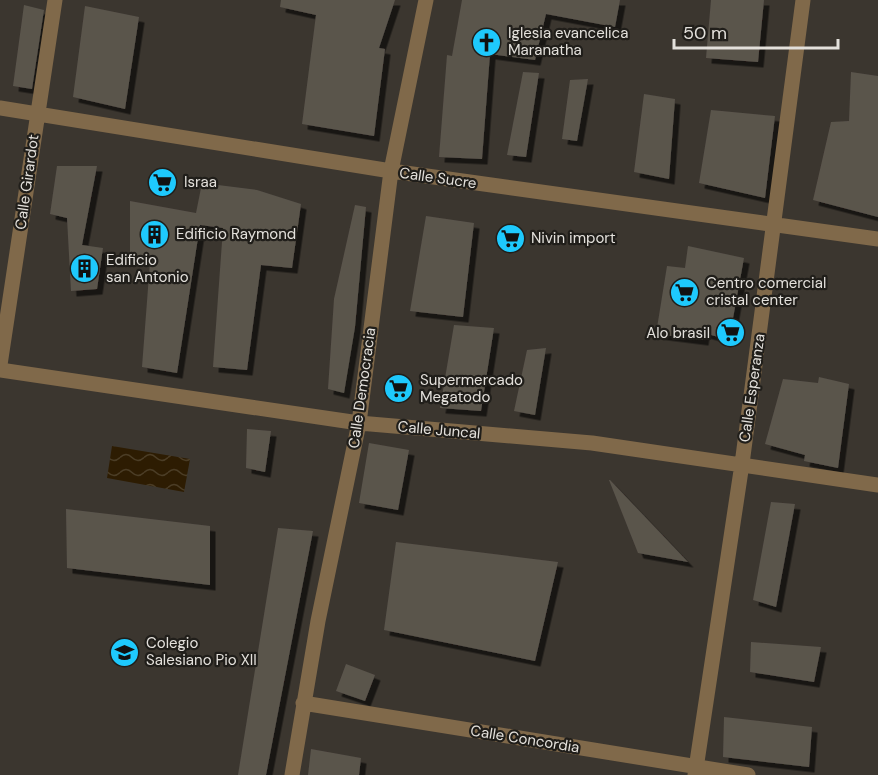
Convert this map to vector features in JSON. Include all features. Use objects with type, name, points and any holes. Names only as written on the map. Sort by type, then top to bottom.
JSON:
[{"type":"street","name":"Calle Girardot","points":[[0,365],[55,0]]},
{"type":"street","name":"Calle Democracia","points":[[292,775],[303,704],[359,423],[391,171],[426,0]]},
{"type":"street","name":"Calle Esperanza","points":[[695,771],[742,464],[803,0]]},
{"type":"street","name":"Calle Sucre","points":[[0,108],[391,171],[878,239]]},
{"type":"street","name":"Calle Juncal","points":[[0,370],[359,423],[592,443],[878,485]]},
{"type":"street","name":"Calle Concordia","points":[[303,704],[695,771],[748,775]]},
{"type":"water","points":[[112,446],[190,459],[184,492],[107,478]]},
{"type":"building","points":[[281,0],[395,0],[379,48],[385,49],[374,136],[302,124],[316,15],[280,7]]},
{"type":"building","points":[[462,0],[620,0],[615,27],[546,14],[535,60],[490,54],[482,159],[439,157],[447,55],[452,56]]},
{"type":"building","points":[[711,0],[764,0],[758,62],[706,58]]},
{"type":"building","points":[[24,5],[44,10],[32,89],[13,86]]},
{"type":"building","points":[[85,6],[139,17],[125,109],[73,97]]},
{"type":"building","points":[[523,72],[539,73],[526,157],[507,155]]},
{"type":"building","points":[[851,72],[878,76],[878,217],[813,200],[831,122],[849,121]]},
{"type":"building","points":[[588,79],[577,141],[562,139],[570,80]]},
{"type":"building","points":[[644,94],[675,99],[669,179],[634,172]]},
{"type":"building","points":[[711,110],[775,116],[765,198],[699,183]]},
{"type":"building","points":[[57,166],[97,166],[82,245],[103,248],[97,289],[71,291],[67,218],[50,214]]},
{"type":"building","points":[[202,183],[257,190],[301,204],[292,268],[261,265],[247,370],[213,367],[223,228],[200,225],[177,373],[142,367],[150,262],[130,258],[130,201],[196,213]]},
{"type":"building","points":[[355,205],[366,207],[355,327],[344,393],[328,389],[334,299]]},
{"type":"building","points":[[426,216],[474,223],[463,317],[410,311]]},
{"type":"building","points":[[688,246],[744,258],[729,340],[704,333],[703,340],[656,334],[667,266],[685,268]]},
{"type":"building","points":[[454,325],[494,328],[481,411],[440,408]]},
{"type":"building","points":[[546,348],[535,415],[514,411],[527,350]]},
{"type":"building","points":[[819,377],[849,384],[838,468],[804,461],[805,455],[765,444],[783,379],[818,383]]},
{"type":"building","points":[[247,429],[271,431],[265,472],[246,468]]},
{"type":"building","points":[[369,443],[409,450],[398,510],[359,503]]},
{"type":"building","points":[[610,480],[688,562],[638,553]]},
{"type":"building","points":[[771,502],[795,504],[776,607],[753,600]]},
{"type":"building","points":[[66,509],[210,526],[210,585],[67,568]]},
{"type":"building","points":[[278,528],[313,531],[266,775],[238,775]]},
{"type":"building","points":[[396,542],[558,562],[535,661],[384,630]]},
{"type":"building","points":[[751,642],[821,647],[814,682],[750,672]]},
{"type":"building","points":[[346,664],[375,675],[365,701],[336,691]]},
{"type":"building","points":[[724,717],[812,727],[809,767],[723,757]]},
{"type":"building","points":[[311,749],[361,758],[359,775],[308,775]]},
{"type":"place","name":"Iglesia evancelica Maranatha","points":[[487,42]]},
{"type":"place","name":"Israa","points":[[163,182]]},
{"type":"place","name":"Edificio Raymond","points":[[155,234]]},
{"type":"place","name":"Nivin import","points":[[510,238]]},
{"type":"place","name":"Edificio san Antonio","points":[[85,269]]},
{"type":"place","name":"Centro comercial cristal center","points":[[685,292]]},
{"type":"place","name":"Alo brasil","points":[[731,333]]},
{"type":"place","name":"Supermercado Megatodo","points":[[399,389]]},
{"type":"place","name":"Colegio Salesiano Pio XII","points":[[125,652]]}]
